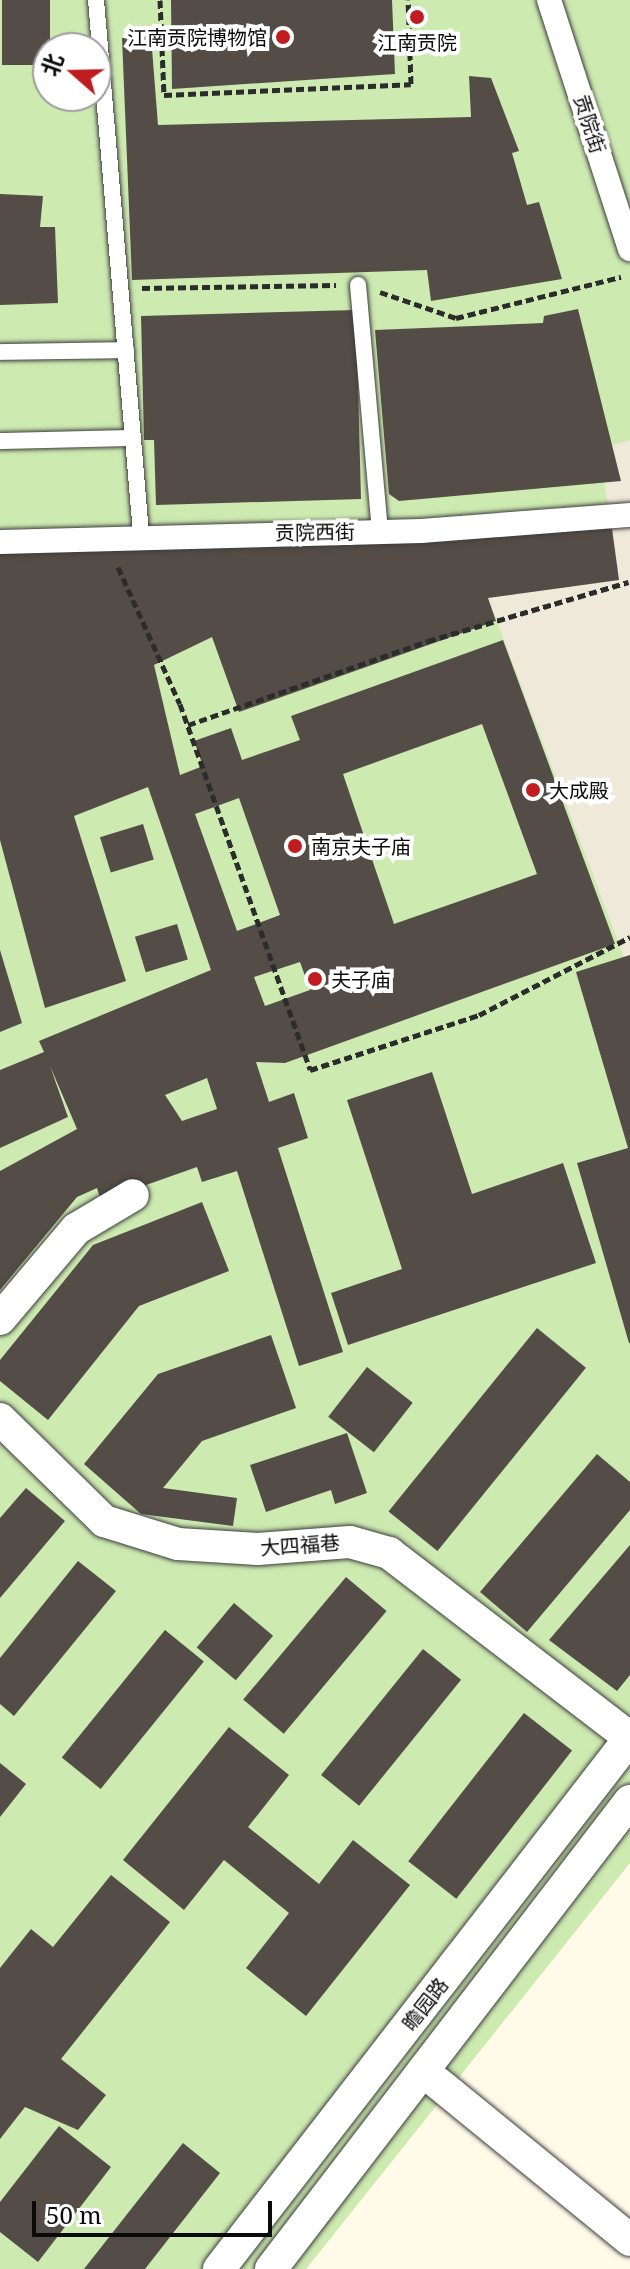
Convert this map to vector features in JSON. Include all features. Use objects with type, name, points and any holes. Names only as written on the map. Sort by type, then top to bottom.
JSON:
[{"type":"street","name":"贡院街","points":[[549,0],[630,249]]},
{"type":"street","name":"贡院西街","points":[[0,542],[103,535],[380,531],[630,515]]},
{"type":"street","points":[[0,1319],[76,1229],[133,1195]]},
{"type":"street","name":"大四福巷","points":[[0,1419],[104,1521],[178,1544],[258,1549],[350,1542],[389,1553],[630,1738]]},
{"type":"street","name":"瞻园路","points":[[219,2269],[630,1738]]},
{"type":"street","name":"瞻园路","points":[[271,2269],[630,1801]]},
{"type":"street","points":[[423,2071],[630,2240]]},
{"type":"lane","points":[[96,0],[141,534]]},
{"type":"lane","points":[[358,285],[380,531]]},
{"type":"lane","points":[[0,352],[126,350]]},
{"type":"lane","points":[[0,441],[133,438]]},
{"type":"path","points":[[160,0],[164,95],[411,84],[408,0]]},
{"type":"path","points":[[103,535],[188,725],[310,1070],[479,1015],[630,937]]},
{"type":"path","points":[[188,725],[428,641],[629,582]]},
{"type":"green space","name":"夫子庙","points":[[0,0],[630,0],[630,1863],[306,2269],[0,2269]]},
{"type":"shaded area","points":[[630,440],[630,955],[624,957],[488,598],[502,596],[610,516],[598,450]]},
{"type":"building","points":[[2,0],[50,0],[50,32],[32,32],[32,65],[2,65]]},
{"type":"building","name":"江南贡院博物馆","points":[[171,0],[392,0],[395,74],[172,89]]},
{"type":"building","points":[[151,36],[158,125],[471,117],[469,76],[491,78],[519,151],[512,153],[527,205],[539,202],[562,279],[431,301],[427,270],[132,280],[122,38]]},
{"type":"building","points":[[0,194],[43,196],[40,227],[55,227],[58,303],[0,305]]},
{"type":"building","points":[[578,309],[621,481],[399,501],[389,494],[375,330],[543,323],[544,316]]},
{"type":"building","points":[[356,310],[361,499],[156,505],[154,440],[144,440],[141,316]]},
{"type":"building","points":[[611,521],[619,580],[488,598],[496,621],[239,712],[212,637],[154,665],[180,775],[203,766],[194,741],[231,728],[242,760],[300,740],[291,716],[503,640],[615,944],[285,1063],[256,1062],[269,1102],[294,1093],[308,1138],[278,1148],[343,1352],[299,1366],[237,1171],[202,1182],[197,1167],[101,1201],[97,1188],[77,1197],[0,1290],[0,1171],[77,1129],[50,1066],[68,1117],[0,1148],[0,1070],[44,1052],[39,1041],[211,970],[148,787],[74,816],[126,981],[45,1008],[0,840],[0,550]],"holes":[[[482,724],[537,874],[394,924],[343,774]],[[239,798],[280,915],[237,931],[195,814]],[[300,962],[310,990],[265,1006],[254,977]],[[207,1078],[217,1109],[182,1121],[165,1095]]]},
{"type":"building","points":[[143,824],[154,859],[111,873],[100,837]]},
{"type":"building","points":[[177,924],[188,959],[146,972],[135,937]]},
{"type":"building","points":[[0,950],[22,1023],[0,1032]]},
{"type":"building","points":[[630,955],[629,1343],[577,1163],[628,1148],[576,972]]},
{"type":"building","points":[[432,1072],[472,1194],[563,1163],[596,1263],[348,1345],[331,1293],[402,1269],[347,1100]]},
{"type":"building","points":[[202,1202],[229,1271],[139,1306],[48,1420],[0,1381],[0,1360],[93,1245]]},
{"type":"building","points":[[537,1328],[586,1368],[437,1551],[388,1511]]},
{"type":"building","points":[[271,1335],[296,1408],[202,1441],[163,1488],[237,1498],[233,1526],[141,1514],[84,1464],[158,1374]]},
{"type":"building","points":[[367,1367],[413,1403],[374,1452],[328,1417]]},
{"type":"building","points":[[347,1433],[367,1493],[335,1504],[331,1490],[266,1512],[250,1465]]},
{"type":"building","points":[[597,1454],[630,1482],[630,1510],[527,1632],[480,1592]]},
{"type":"building","points":[[26,1488],[65,1521],[0,1598],[0,1518]]},
{"type":"building","points":[[630,1545],[630,1675],[617,1691],[549,1640]]},
{"type":"building","points":[[78,1561],[116,1591],[14,1716],[0,1704],[0,1658]]},
{"type":"building","points":[[346,1577],[387,1611],[284,1734],[243,1700]]},
{"type":"building","points":[[234,1603],[273,1636],[236,1680],[197,1647]]},
{"type":"building","points":[[165,1630],[204,1661],[101,1789],[62,1757]]},
{"type":"building","points":[[423,1649],[461,1680],[359,1806],[321,1775]]},
{"type":"building","points":[[524,1713],[572,1751],[456,1899],[408,1861]]},
{"type":"building","points":[[229,1727],[289,1775],[248,1827],[319,1884],[353,1840],[410,1885],[306,2016],[246,1968],[289,1913],[224,1860],[184,1910],[123,1860]]},
{"type":"building","points":[[0,1763],[26,1784],[0,1817]]},
{"type":"building","points":[[111,1875],[170,1922],[61,2059],[106,2095],[78,2130],[25,2107],[0,2139],[0,1968],[31,1929],[53,1947]]},
{"type":"building","points":[[59,2126],[111,2167],[38,2262],[0,2232],[0,2202]]},
{"type":"building","points":[[183,2143],[220,2173],[145,2269],[84,2269]]},
{"type":"place","name":"江南贡院","points":[[417,17]]},
{"type":"place","name":"江南贡院博物馆","points":[[283,37]]},
{"type":"place","name":"大成殿","points":[[533,790]]},
{"type":"place","name":"南京夫子庙","points":[[295,846]]},
{"type":"place","name":"夫子庙","points":[[315,979]]}]
